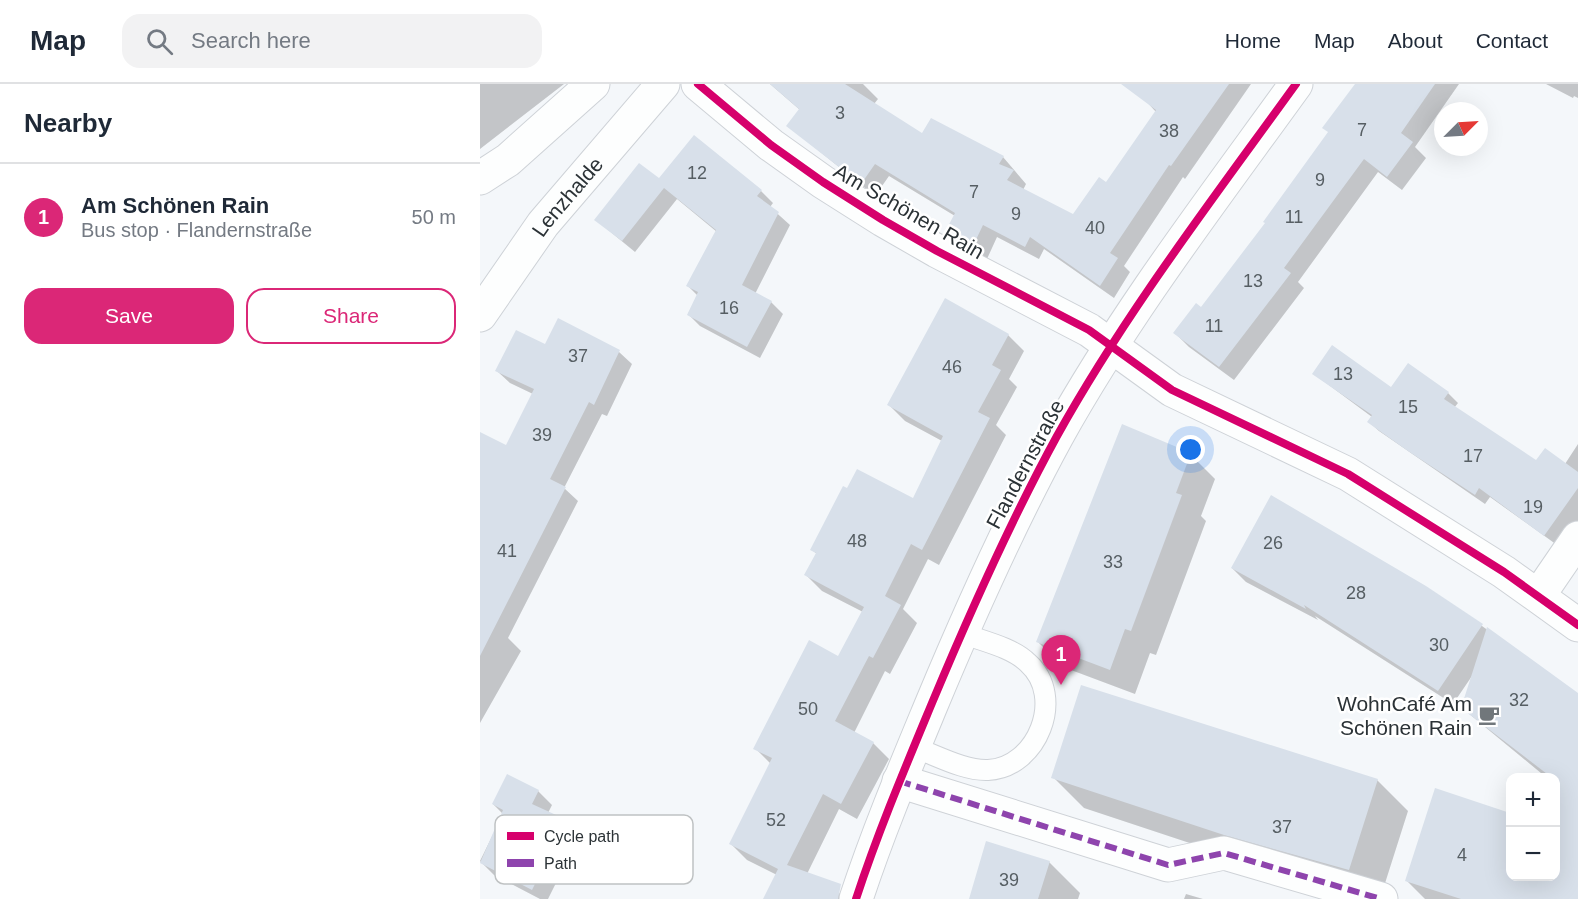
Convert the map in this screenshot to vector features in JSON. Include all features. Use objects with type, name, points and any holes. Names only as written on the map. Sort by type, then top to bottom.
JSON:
[{"type":"street","points":[[480,178],[508,160],[593,84]]},
{"type":"street","name":"Lenzhalde","points":[[480,315],[549,216],[663,84]]},
{"type":"street","name":"Am Schönen Rain","points":[[698,84],[771,145],[823,183],[937,251],[1067,318],[1172,390],[1348,474],[1539,595],[1578,625]]},
{"type":"street","name":"Flandernstraße","points":[[856,899],[899,781],[961,633],[997,554],[1058,435],[1133,312],[1296,84]]},
{"type":"street","points":[[1539,595],[1578,538]]},
{"type":"street","points":[[899,781],[1168,865],[1224,853],[1372,896]]},
{"type":"lane","points":[[913,747],[974,769],[993,769],[1011,764],[1023,756],[1041,729],[1045,704],[1041,681],[1035,671],[1019,656],[961,633]]},
{"type":"building","points":[[770,84],[845,84],[922,133],[931,118],[1004,156],[999,164],[1014,170],[1007,180],[1073,214],[1099,177],[1106,182],[1156,110],[1121,84],[1229,84],[1171,166],[1169,165],[1110,253],[1118,258],[1100,286],[1030,237],[1025,247],[983,225],[973,246],[945,232],[955,213],[875,164],[861,184],[786,126],[799,109]]},
{"type":"building","points":[[1355,84],[1435,84],[1401,133],[1413,142],[1387,177],[1364,159],[1284,268],[1291,273],[1219,367],[1173,333],[1196,303],[1201,307],[1265,223],[1263,222],[1328,132],[1322,128]]},
{"type":"building","points":[[694,135],[762,190],[757,196],[779,212],[742,285],[772,301],[747,347],[687,315],[698,292],[686,286],[716,230],[664,188],[622,241],[594,220],[639,163],[659,178]]},
{"type":"building","points":[[945,298],[1009,334],[992,365],[1001,370],[978,412],[990,418],[922,550],[911,544],[885,596],[901,605],[873,658],[869,656],[835,721],[874,742],[841,804],[823,794],[787,865],[841,884],[838,899],[763,899],[778,869],[729,844],[772,758],[753,749],[809,640],[838,656],[864,607],[804,575],[816,553],[810,550],[843,486],[847,488],[857,469],[913,498],[943,436],[887,405]]},
{"type":"building","points":[[558,318],[620,350],[594,405],[589,402],[550,479],[566,487],[480,656],[480,432],[506,445],[534,389],[495,371],[516,330],[545,344]]},
{"type":"building","points":[[1332,345],[1391,387],[1408,363],[1449,392],[1444,399],[1536,460],[1545,448],[1578,472],[1578,488],[1544,536],[1479,488],[1475,495],[1408,451],[1367,422],[1372,415],[1312,374]]},
{"type":"building","points":[[1122,424],[1191,453],[1176,493],[1182,495],[1131,631],[1125,629],[1110,670],[1036,642]]},
{"type":"building","points":[[1271,495],[1426,586],[1483,624],[1438,691],[1304,605],[1306,609],[1231,568]]},
{"type":"building","points":[[1487,627],[1578,693],[1578,899],[1461,899],[1405,881],[1435,788],[1506,812],[1506,881],[1560,881],[1560,773],[1546,773],[1461,708]]},
{"type":"building","points":[[1081,685],[1378,779],[1349,870],[1224,835],[1051,778]]},
{"type":"building","points":[[507,774],[539,790],[532,804],[556,815],[501,815],[503,810],[492,804]]},
{"type":"building","points":[[495,828],[495,871],[480,863]]},
{"type":"building","points":[[986,841],[1050,861],[1038,899],[969,899]]},
{"type":"building","points":[[520,884],[535,884],[532,890]]},
{"type":"marked path","points":[[899,781],[1168,865],[1224,853],[1381,899]]},
{"type":"cycle path","points":[[698,84],[771,145],[823,182],[883,220],[937,251],[1089,330],[1172,390],[1348,474],[1504,572],[1578,625]]},
{"type":"cycle path","points":[[856,899],[892,800],[961,635],[1007,534],[1057,436],[1141,300],[1296,84]]},
{"type":"place","name":"Am Schönen Rain","points":[[1061,685]]},
{"type":"place","name":"WohnCafé Am Schönen Rain","points":[[1489,715]]}]
